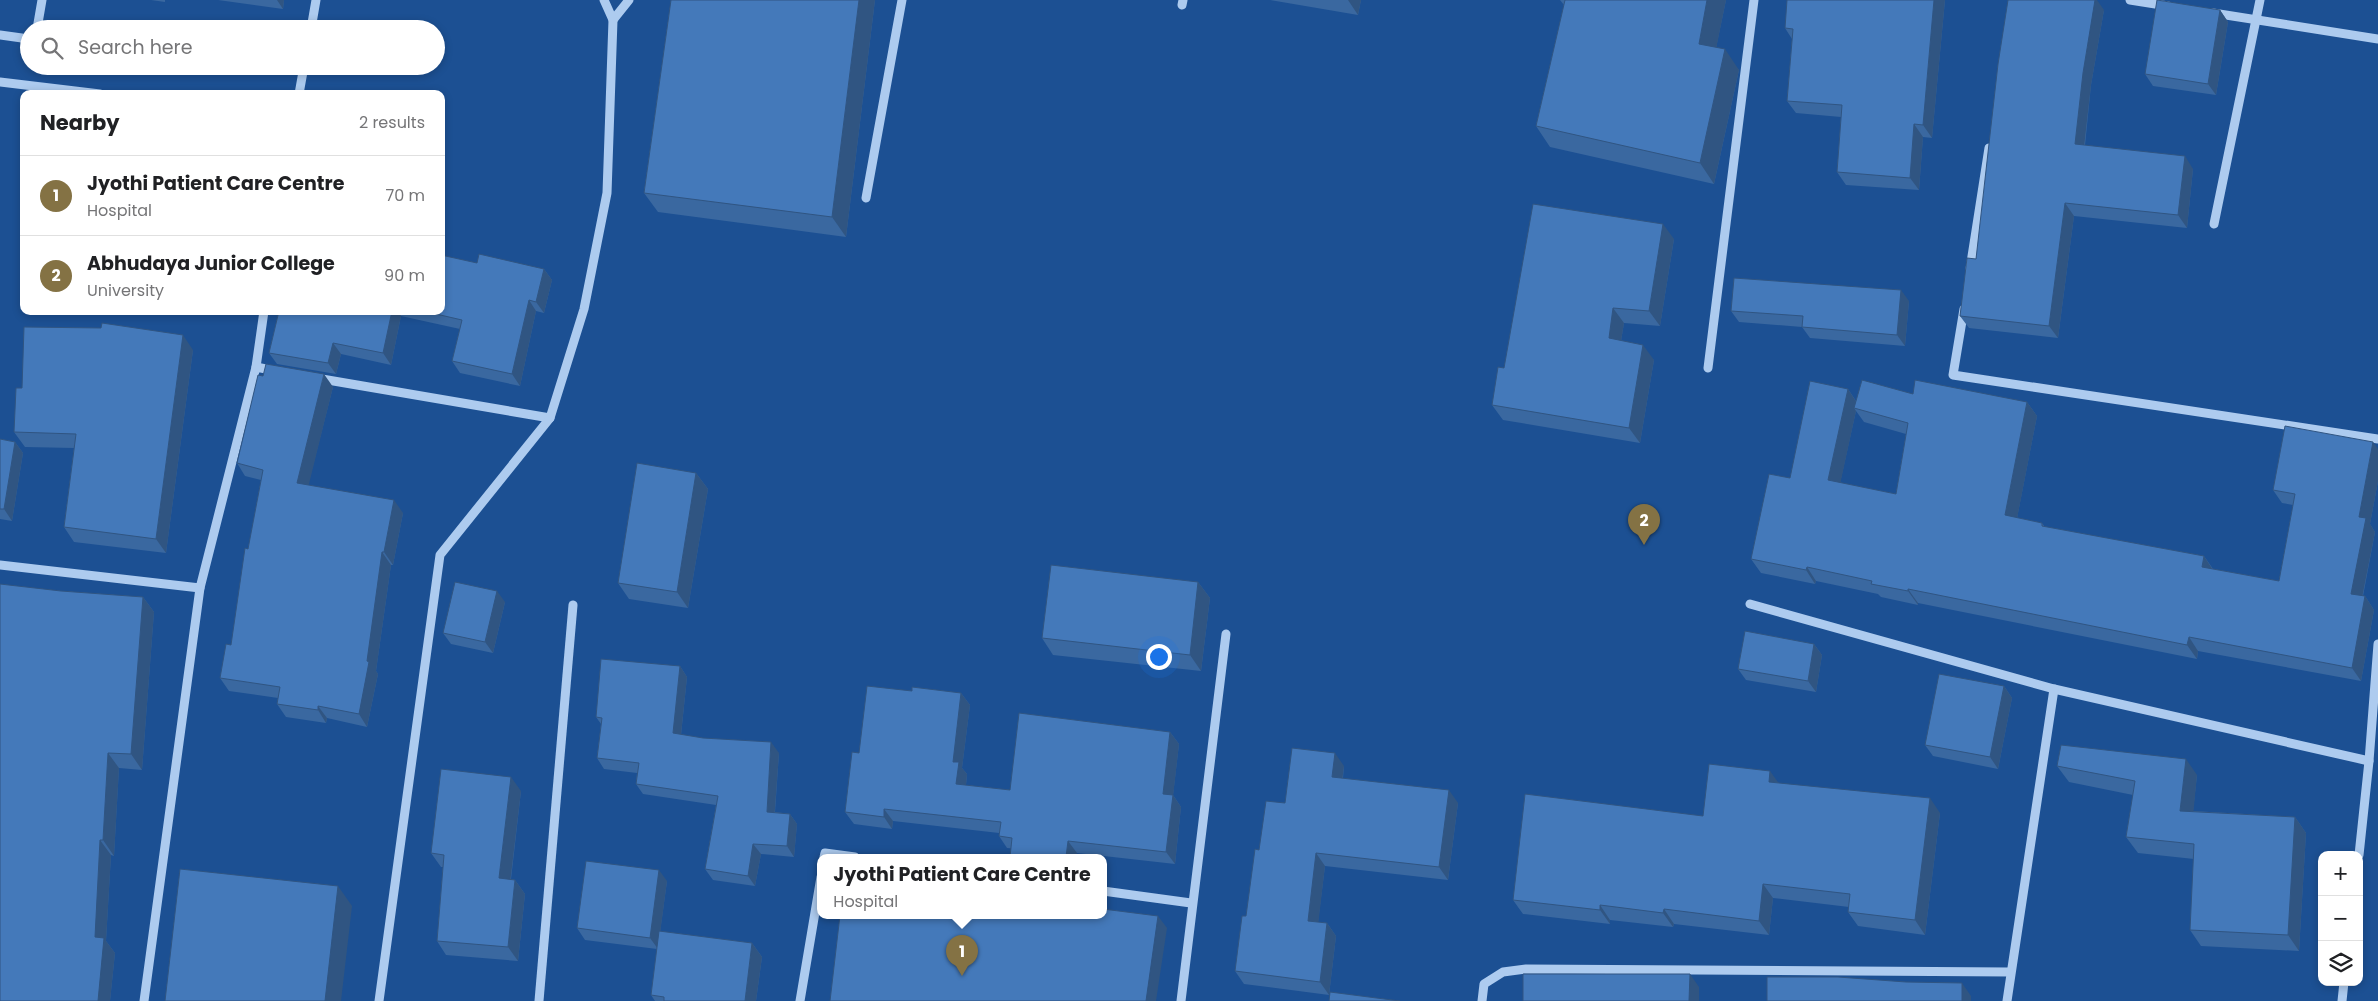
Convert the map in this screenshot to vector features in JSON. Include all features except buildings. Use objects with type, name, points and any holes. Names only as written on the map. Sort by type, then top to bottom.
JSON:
[{"type":"street","points":[[39,20],[42,0]]},
{"type":"street","points":[[313,20],[316,0]]},
{"type":"street","points":[[379,1001],[440,555],[550,418],[584,309],[607,193],[613,20],[604,0]]},
{"type":"street","points":[[613,20],[630,0]]},
{"type":"street","points":[[866,198],[902,0]]},
{"type":"street","points":[[1708,368],[1754,0]]},
{"type":"street","points":[[2130,0],[2179,8]]},
{"type":"street","points":[[2214,224],[2260,0]]},
{"type":"street","points":[[2208,12],[2378,39]]},
{"type":"street","points":[[0,35],[20,38]]},
{"type":"street","points":[[300,90],[303,75]]},
{"type":"street","points":[[0,82],[67,90]]},
{"type":"street","points":[[1969,276],[1990,138]]},
{"type":"street","points":[[1966,296],[1953,375],[2378,439]]},
{"type":"street","points":[[144,1001],[200,588],[256,367],[263,315]]},
{"type":"street","points":[[256,367],[285,372]]},
{"type":"street","points":[[305,376],[550,418]]},
{"type":"street","points":[[0,565],[200,588]]},
{"type":"street","points":[[1750,604],[2054,688],[2369,761]]},
{"type":"street","points":[[539,1001],[573,605]]},
{"type":"street","points":[[1181,1001],[1191,903],[1226,634]]},
{"type":"street","points":[[2358,851],[2369,761],[2378,644]]},
{"type":"street","points":[[2007,1001],[2054,688]]},
{"type":"street","points":[[1107,892],[1191,903]]},
{"type":"street","points":[[800,1001],[817,901]]},
{"type":"street","points":[[1482,1001],[1484,984],[1503,972],[1526,969],[2010,972]]},
{"type":"street","points":[[2342,1001],[2344,986]]},
{"type":"place","name":"Abhudaya Junior College","points":[[1644,545]]},
{"type":"place","name":"Jyothi Patient Care Centre","points":[[962,976]]}]
